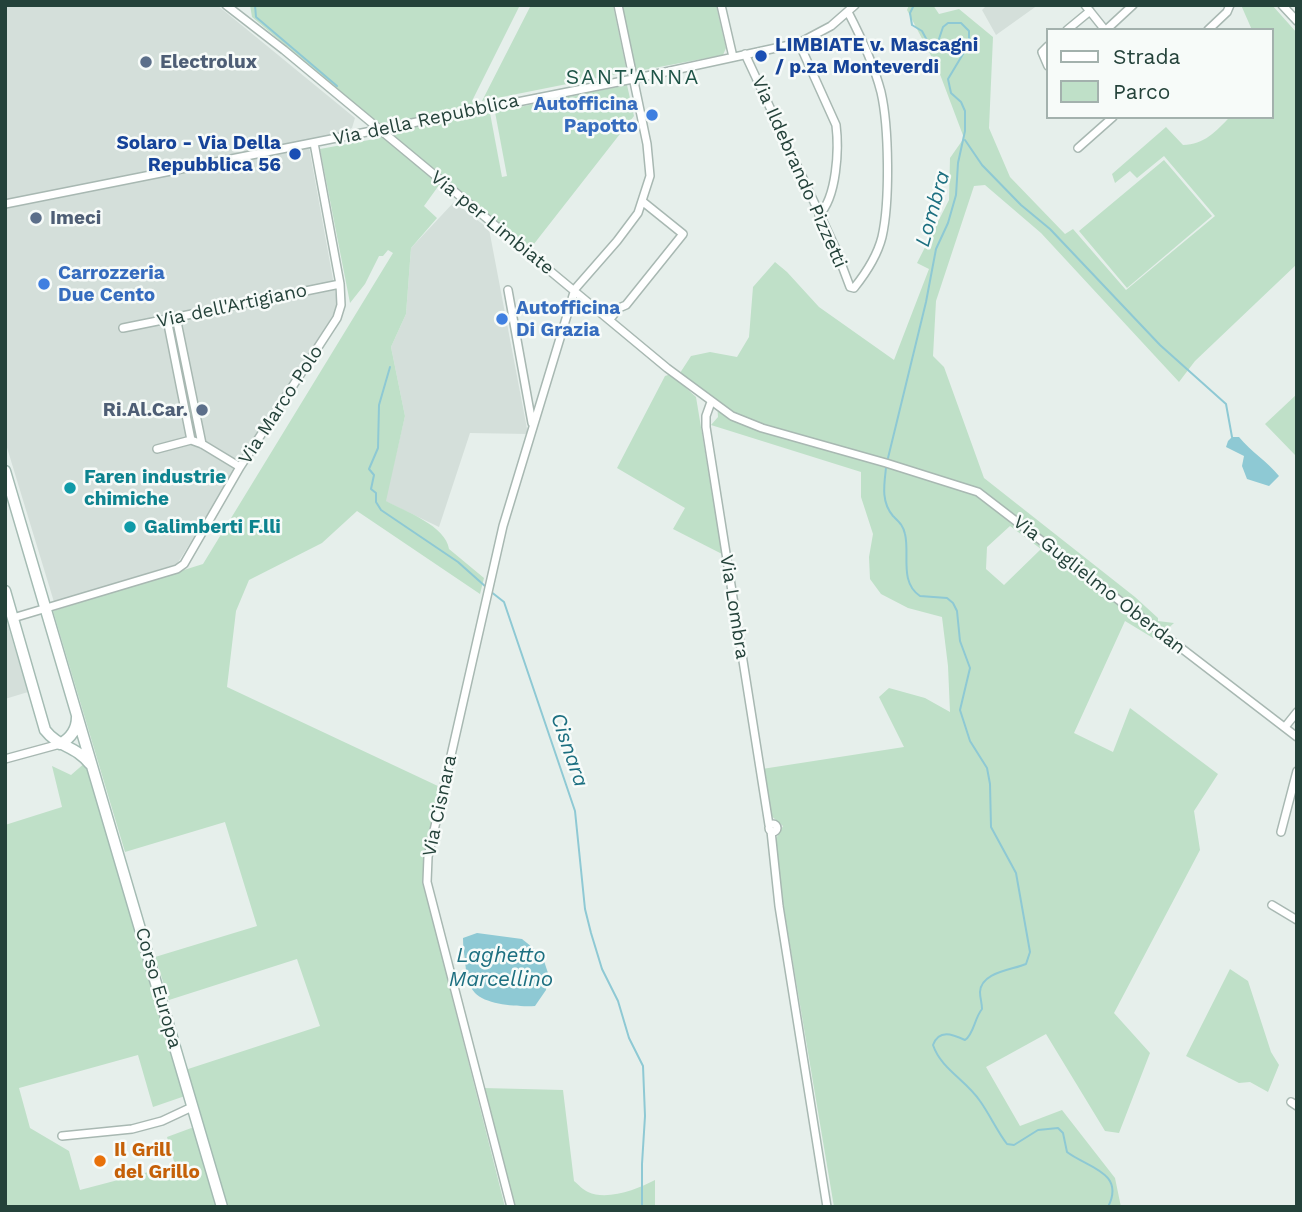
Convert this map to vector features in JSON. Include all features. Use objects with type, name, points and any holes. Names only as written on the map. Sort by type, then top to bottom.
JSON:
[{"type":"street","name":"Via per Limbiate","points":[[226,5],[711,402],[732,416],[762,428],[886,463]]},
{"type":"street","points":[[575,289],[638,213],[650,176],[650,161],[618,5]]},
{"type":"street","points":[[720,5],[733,57]]},
{"type":"street","name":"Via della Repubblica","points":[[5,204],[799,43],[811,39],[855,5]]},
{"type":"street","points":[[1107,28],[1133,5]]},
{"type":"street","points":[[1210,28],[1227,12],[1230,5]]},
{"type":"street","points":[[1282,5],[1297,21]]},
{"type":"street","points":[[1070,28],[1087,8],[1103,28]]},
{"type":"street","name":"Via Ildebrando Pizzetti","points":[[745,54],[850,287],[854,288],[869,271],[882,237],[886,128],[880,89],[848,12]]},
{"type":"street","points":[[799,43],[836,124],[837,132],[830,196],[825,209],[819,215]]},
{"type":"street","points":[[1078,148],[1111,119]]},
{"type":"street","name":"Via Marco Polo","points":[[13,618],[177,569],[184,564],[240,467],[337,318],[341,305],[340,284],[314,143]]},
{"type":"street","points":[[610,319],[619,308],[626,305],[683,234],[642,201]]},
{"type":"street","name":"Via dell'Artigiano","points":[[123,328],[340,284]]},
{"type":"street","name":"Via Cisnara","points":[[511,1207],[428,882],[428,857],[514,481],[522,465],[575,289]]},
{"type":"street","points":[[508,290],[533,426]]},
{"type":"street","points":[[176,317],[202,444]]},
{"type":"street","points":[[167,319],[191,440]]},
{"type":"street","name":"Via Lombra","points":[[711,402],[706,426],[766,812],[772,828],[779,906],[827,1207]]},
{"type":"street","points":[[157,449],[191,440],[240,467]]},
{"type":"street","name":"Via Guglielmo Oberdan","points":[[886,463],[978,492],[1297,737]]},
{"type":"street","name":"Corso Europa","points":[[5,471],[222,1207]]},
{"type":"street","points":[[5,591],[45,730],[60,744],[75,748],[94,769]]},
{"type":"street","points":[[5,759],[60,744],[68,739],[75,730],[77,709]]},
{"type":"street","points":[[1284,727],[1297,712]]},
{"type":"street","points":[[1281,832],[1297,771]]},
{"type":"street","points":[[1272,905],[1297,920]]},
{"type":"street","points":[[62,1136],[132,1129],[162,1121],[192,1107]]},
{"type":"shaded area","points":[[5,5],[217,5],[355,118],[352,128],[309,147],[338,307],[264,426],[177,564],[54,602],[5,441]]},
{"type":"shaded area","points":[[987,5],[1038,5],[996,35],[982,10]]},
{"type":"shaded area","points":[[454,202],[489,229],[528,434],[470,433],[439,527],[385,501],[405,416],[391,347],[406,314],[411,248]]},
{"type":"shaded area","points":[[5,616],[28,692],[5,699]]},
{"type":"green space","points":[[250,5],[520,5],[472,101],[477,116],[490,113],[502,177],[507,176],[495,112],[627,85],[634,116],[530,249],[442,181],[424,206],[437,218],[411,248],[406,314],[391,347],[405,416],[386,501],[424,520],[441,533],[449,549],[484,578],[480,594],[357,511],[322,543],[249,580],[236,611],[227,687],[440,787],[423,859],[424,886],[505,1207],[226,1207],[185,1070],[320,1026],[297,959],[169,1000],[155,957],[257,926],[225,822],[125,852],[53,611],[203,564],[393,253],[388,250],[383,256],[379,256],[365,284],[350,303],[320,149],[380,138],[378,123],[252,17]]},
{"type":"green space","points":[[531,5],[613,5],[627,72],[482,101]]},
{"type":"green space","points":[[621,5],[716,5],[726,48],[723,55],[638,71],[634,68]]},
{"type":"green space","points":[[909,5],[933,5],[939,14],[959,9],[993,37],[989,128],[1010,177],[1065,234],[1073,229],[1126,290],[1215,216],[1164,156],[1137,178],[1130,171],[1115,183],[1112,174],[1166,127],[1183,145],[1197,143],[1228,119],[1274,119],[1274,28],[1251,28],[1241,5],[1272,5],[1297,33],[1297,264],[1195,361],[1179,382],[1041,233],[985,185],[974,186],[936,301],[933,356],[944,367],[984,478],[1135,597],[1158,621],[1174,623],[1160,636],[1153,638],[1125,621],[1074,733],[1113,752],[1130,708],[1218,774],[1194,811],[1200,850],[1114,1013],[1150,1053],[1119,1133],[1105,1131],[1046,1034],[986,1067],[1020,1126],[1062,1110],[1115,1178],[1121,1207],[834,1207],[773,844],[783,826],[769,814],[762,769],[904,747],[879,697],[889,688],[925,698],[950,712],[942,617],[908,608],[881,594],[870,579],[869,557],[873,534],[861,497],[861,472],[711,425],[718,417],[717,403],[680,373],[691,356],[710,352],[737,357],[749,337],[753,287],[775,262],[819,307],[894,360],[929,269],[917,263],[949,200],[950,158],[964,138],[938,69],[907,10]],"holes":[[[1010,526],[1041,549],[1004,585],[986,569],[987,547]]]},
{"type":"green space","points":[[1164,160],[1212,216],[1127,288],[1079,231]]},
{"type":"green space","points":[[671,374],[696,397],[722,554],[673,529],[685,508],[617,468],[665,376]]},
{"type":"green space","points":[[1297,394],[1297,453],[1295,455],[1265,424]]},
{"type":"green space","points":[[86,762],[185,1096],[153,1107],[138,1055],[19,1088],[30,1128],[69,1151],[80,1190],[175,1165],[167,1137],[194,1127],[218,1207],[5,1207],[5,825],[62,807],[52,766],[71,775]]},
{"type":"green space","points":[[1230,969],[1248,981],[1271,1052],[1279,1065],[1268,1092],[1250,1082],[1239,1083],[1186,1056]]},
{"type":"green space","points":[[483,1088],[563,1090],[574,1181],[588,1192],[613,1195],[655,1180],[655,1207],[515,1207]]},
{"type":"water","points":[[1232,437],[1239,437],[1279,476],[1269,486],[1247,479],[1242,466],[1244,456],[1226,447]]},
{"type":"water","name":"Laghetto Marcellino","points":[[477,933],[522,939],[542,955],[548,973],[546,990],[535,1006],[495,1003],[475,993],[467,978],[463,938]]},
{"type":"waterway","name":"Cisnara","points":[[255,5],[256,17],[337,86]]},
{"type":"waterway","name":"Lombra","points":[[888,458],[926,302],[936,249],[948,223],[956,195],[958,163],[965,131],[965,111],[961,102],[951,93],[948,79],[969,44],[969,31],[961,23],[948,23],[943,27],[938,42],[929,44],[922,31],[912,25],[910,13],[914,5]]},
{"type":"waterway","points":[[965,140],[982,165],[1021,205],[1050,229],[1160,345],[1226,404],[1232,437]]},
{"type":"waterway","name":"Cisnara","points":[[390,367],[379,405],[378,448],[369,469],[374,475],[371,489],[376,493],[376,502],[381,510],[458,562],[486,587]]},
{"type":"waterway","name":"Lombra","points":[[886,468],[885,499],[889,511],[904,531],[907,576],[910,583],[920,596],[947,598],[957,611],[960,641],[970,668],[960,710],[970,741],[987,768],[991,827],[1016,873],[1030,952],[1026,964],[991,976],[982,985],[982,1009],[965,1040],[942,1035],[933,1045],[942,1061],[980,1101],[1007,1144],[1014,1145],[1038,1130],[1058,1128],[1063,1133],[1067,1152],[1108,1178],[1112,1186],[1108,1207]]},
{"type":"waterway","name":"Cisnara","points":[[490,591],[504,602],[575,811],[585,909],[591,933],[602,969],[618,1001],[629,1038],[643,1066],[645,1116],[642,1207]]},
{"type":"place","name":"LIMBIATE v. Mascagni / p.za Monteverdi","points":[[761,56]]},
{"type":"place","name":"Electrolux","points":[[146,62]]},
{"type":"place","name":"Autofficina Papotto","points":[[652,115]]},
{"type":"place","name":"Solaro - Via Della Repubblica 56","points":[[295,154]]},
{"type":"place","name":"Imeci","points":[[36,218]]},
{"type":"place","name":"Carrozzeria Due Cento","points":[[44,284]]},
{"type":"place","name":"Autofficina Di Grazia","points":[[502,319]]},
{"type":"place","name":"Ri.Al.Car.","points":[[202,410]]},
{"type":"place","name":"Faren industrie chimiche","points":[[70,488]]},
{"type":"place","name":"Galimberti F.lli","points":[[130,527]]},
{"type":"place","name":"Il Grill del Grillo","points":[[100,1161]]},
{"type":"district","name":"SANT'ANNA","points":[[633,78]]}]
